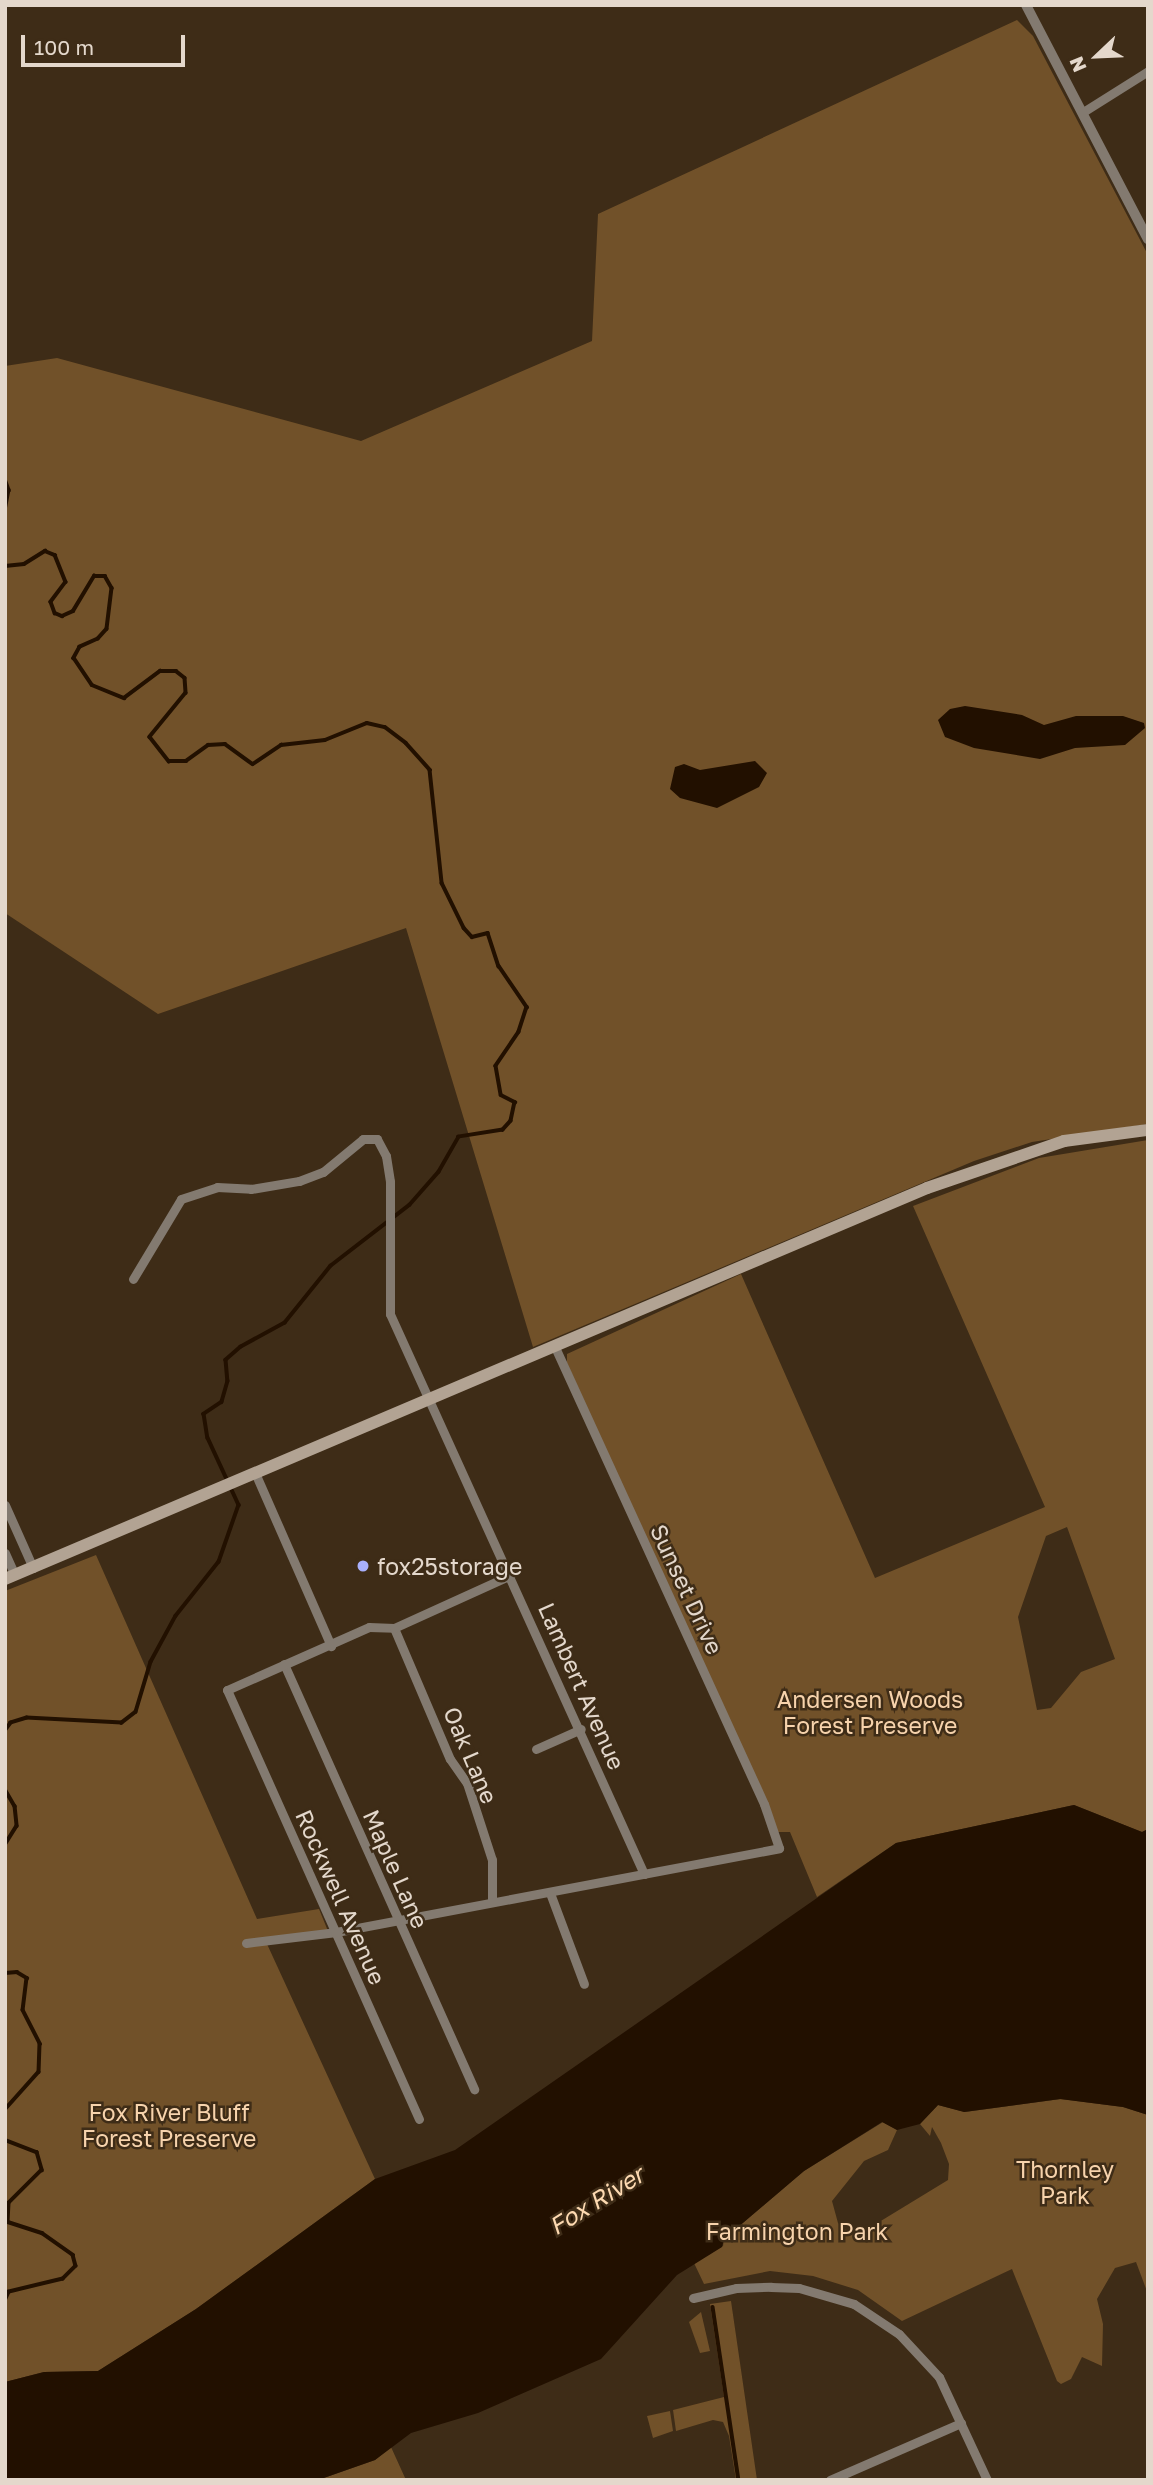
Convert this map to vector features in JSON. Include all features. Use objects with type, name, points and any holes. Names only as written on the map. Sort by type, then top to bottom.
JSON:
[{"type":"main road","points":[[10,1577],[250,1478],[973,1170],[1065,1141],[1148,1130]]},
{"type":"street","points":[[1026,5],[1148,239]]},
{"type":"street","points":[[1083,112],[1148,71]]},
{"type":"street","name":"Lambert Avenue","points":[[133,1279],[181,1199],[217,1186],[251,1189],[299,1181],[323,1172],[363,1139],[377,1139],[386,1156],[390,1182],[390,1314],[581,1729],[644,1874]]},
{"type":"street","name":"Sunset Drive","points":[[555,1347],[757,1788],[779,1848],[644,1874]]},
{"type":"street","points":[[250,1478],[331,1646]]},
{"type":"street","points":[[5,1505],[33,1568]]},
{"type":"street","points":[[5,1553],[10,1577]]},
{"type":"street","points":[[284,1664],[369,1628],[394,1628],[511,1575]]},
{"type":"street","name":"Oak Lane","points":[[394,1628],[450,1759],[467,1783],[492,1860],[492,1902]]},
{"type":"street","name":"Rockwell Avenue","points":[[284,1664],[228,1690],[419,2119]]},
{"type":"street","name":"Maple Lane","points":[[284,1664],[474,2089]]},
{"type":"street","points":[[536,1749],[581,1729]]},
{"type":"street","points":[[246,1943],[336,1932],[644,1874]]},
{"type":"street","points":[[550,1893],[584,1984]]},
{"type":"street","points":[[693,2298],[736,2288],[799,2288],[854,2304],[899,2333],[939,2377],[987,2480]]},
{"type":"street","points":[[830,2480],[961,2423]]},
{"type":"green space","points":[[1017,20],[1033,36],[1148,255],[1148,1124],[1032,1142],[974,1161],[533,1347],[406,928],[158,1014],[5,913],[5,366],[57,358],[361,441],[592,341],[598,214]]},
{"type":"green space","name":"Andersen Woods Forest Preserve","points":[[1148,1140],[1148,1829],[1142,1832],[1074,1805],[896,1843],[817,1897],[790,1832],[777,1832],[567,1363],[567,1354],[741,1274],[875,1578],[1045,1507],[913,1206],[1039,1158]],"holes":[[[1067,1527],[1115,1659],[1081,1672],[1051,1708],[1037,1710],[1018,1617],[1046,1536]]]},
{"type":"green space","name":"Fox River Bluff Forest Preserve","points":[[96,1555],[257,1919],[319,1909],[330,1936],[267,1944],[375,2179],[196,2309],[98,2371],[44,2372],[5,2382],[5,1591]]},
{"type":"green space","name":"Thornley Park","points":[[1061,2099],[1123,2107],[1148,2115],[1148,2294],[1136,2262],[1115,2268],[1097,2299],[1103,2324],[1102,2366],[1082,2357],[1071,2379],[1061,2384],[1057,2381],[1012,2269],[902,2321],[858,2290],[813,2276],[770,2271],[704,2284],[694,2263],[723,2246],[724,2239],[804,2171],[883,2122],[897,2130],[888,2150],[864,2161],[832,2201],[838,2223],[849,2232],[866,2230],[948,2180],[949,2164],[941,2143],[932,2127],[930,2136],[920,2124],[938,2105],[965,2112]]},
{"type":"green space","name":"Farmington Park","points":[[731,2301],[757,2480],[736,2480],[729,2436],[723,2422],[713,2420],[676,2431],[673,2410],[724,2397],[710,2304]]},
{"type":"green space","points":[[701,2312],[710,2351],[700,2353],[689,2322]]},
{"type":"green space","points":[[670,2411],[673,2431],[653,2438],[647,2416]]},
{"type":"green space","points":[[391,2447],[406,2480],[318,2480],[375,2460]]},
{"type":"water","points":[[965,706],[1022,715],[1044,725],[1076,716],[1123,716],[1144,723],[1145,728],[1125,745],[1075,748],[1040,759],[974,748],[945,737],[938,720],[950,709]]},
{"type":"water","points":[[755,761],[767,773],[759,787],[717,808],[680,798],[670,789],[675,767],[684,764],[700,770]]},
{"type":"water","name":"Fox River","points":[[1074,1805],[1142,1832],[1148,1829],[1148,2115],[1123,2107],[1060,2099],[964,2112],[938,2105],[920,2124],[897,2130],[882,2122],[804,2171],[724,2239],[722,2247],[677,2275],[601,2359],[478,2413],[411,2433],[375,2460],[318,2480],[5,2480],[5,2382],[44,2372],[98,2371],[196,2309],[375,2179],[455,2150],[896,1843]]},
{"type":"waterway","points":[[5,479],[9,490],[5,510]]},
{"type":"waterway","points":[[5,566],[24,564],[45,551],[55,555],[66,582],[51,602],[55,613],[62,616],[73,611],[94,576],[105,576],[112,588],[107,629],[98,639],[80,647],[74,658],[92,685],[124,698],[160,671],[176,671],[185,678],[186,693],[150,737],[169,761],[186,761],[208,745],[225,744],[253,764],[281,745],[325,740],[367,723],[385,727],[406,743],[430,770],[442,883],[464,928],[472,937],[488,933],[499,966],[527,1007],[519,1032],[496,1066],[501,1095],[515,1102],[511,1121],[503,1130],[459,1137],[439,1172],[410,1205],[331,1266],[285,1323],[241,1347],[226,1360],[228,1381],[222,1402],[204,1414],[208,1438],[239,1505],[219,1562],[176,1616],[151,1662],[136,1712],[122,1723],[27,1718],[11,1723],[5,1731]]},
{"type":"waterway","points":[[5,1789],[15,1806],[17,1826],[5,1845]]},
{"type":"waterway","points":[[5,1973],[17,1972],[27,1978],[23,2010],[40,2044],[39,2072],[5,2110]]},
{"type":"waterway","points":[[5,2140],[37,2152],[42,2170],[9,2203],[8,2222],[42,2233],[73,2255],[76,2266],[63,2279],[9,2292],[5,2301]]},
{"type":"waterway","points":[[713,2307],[739,2480]]},
{"type":"place","name":"fox25storage","points":[[363,1566]]}]
